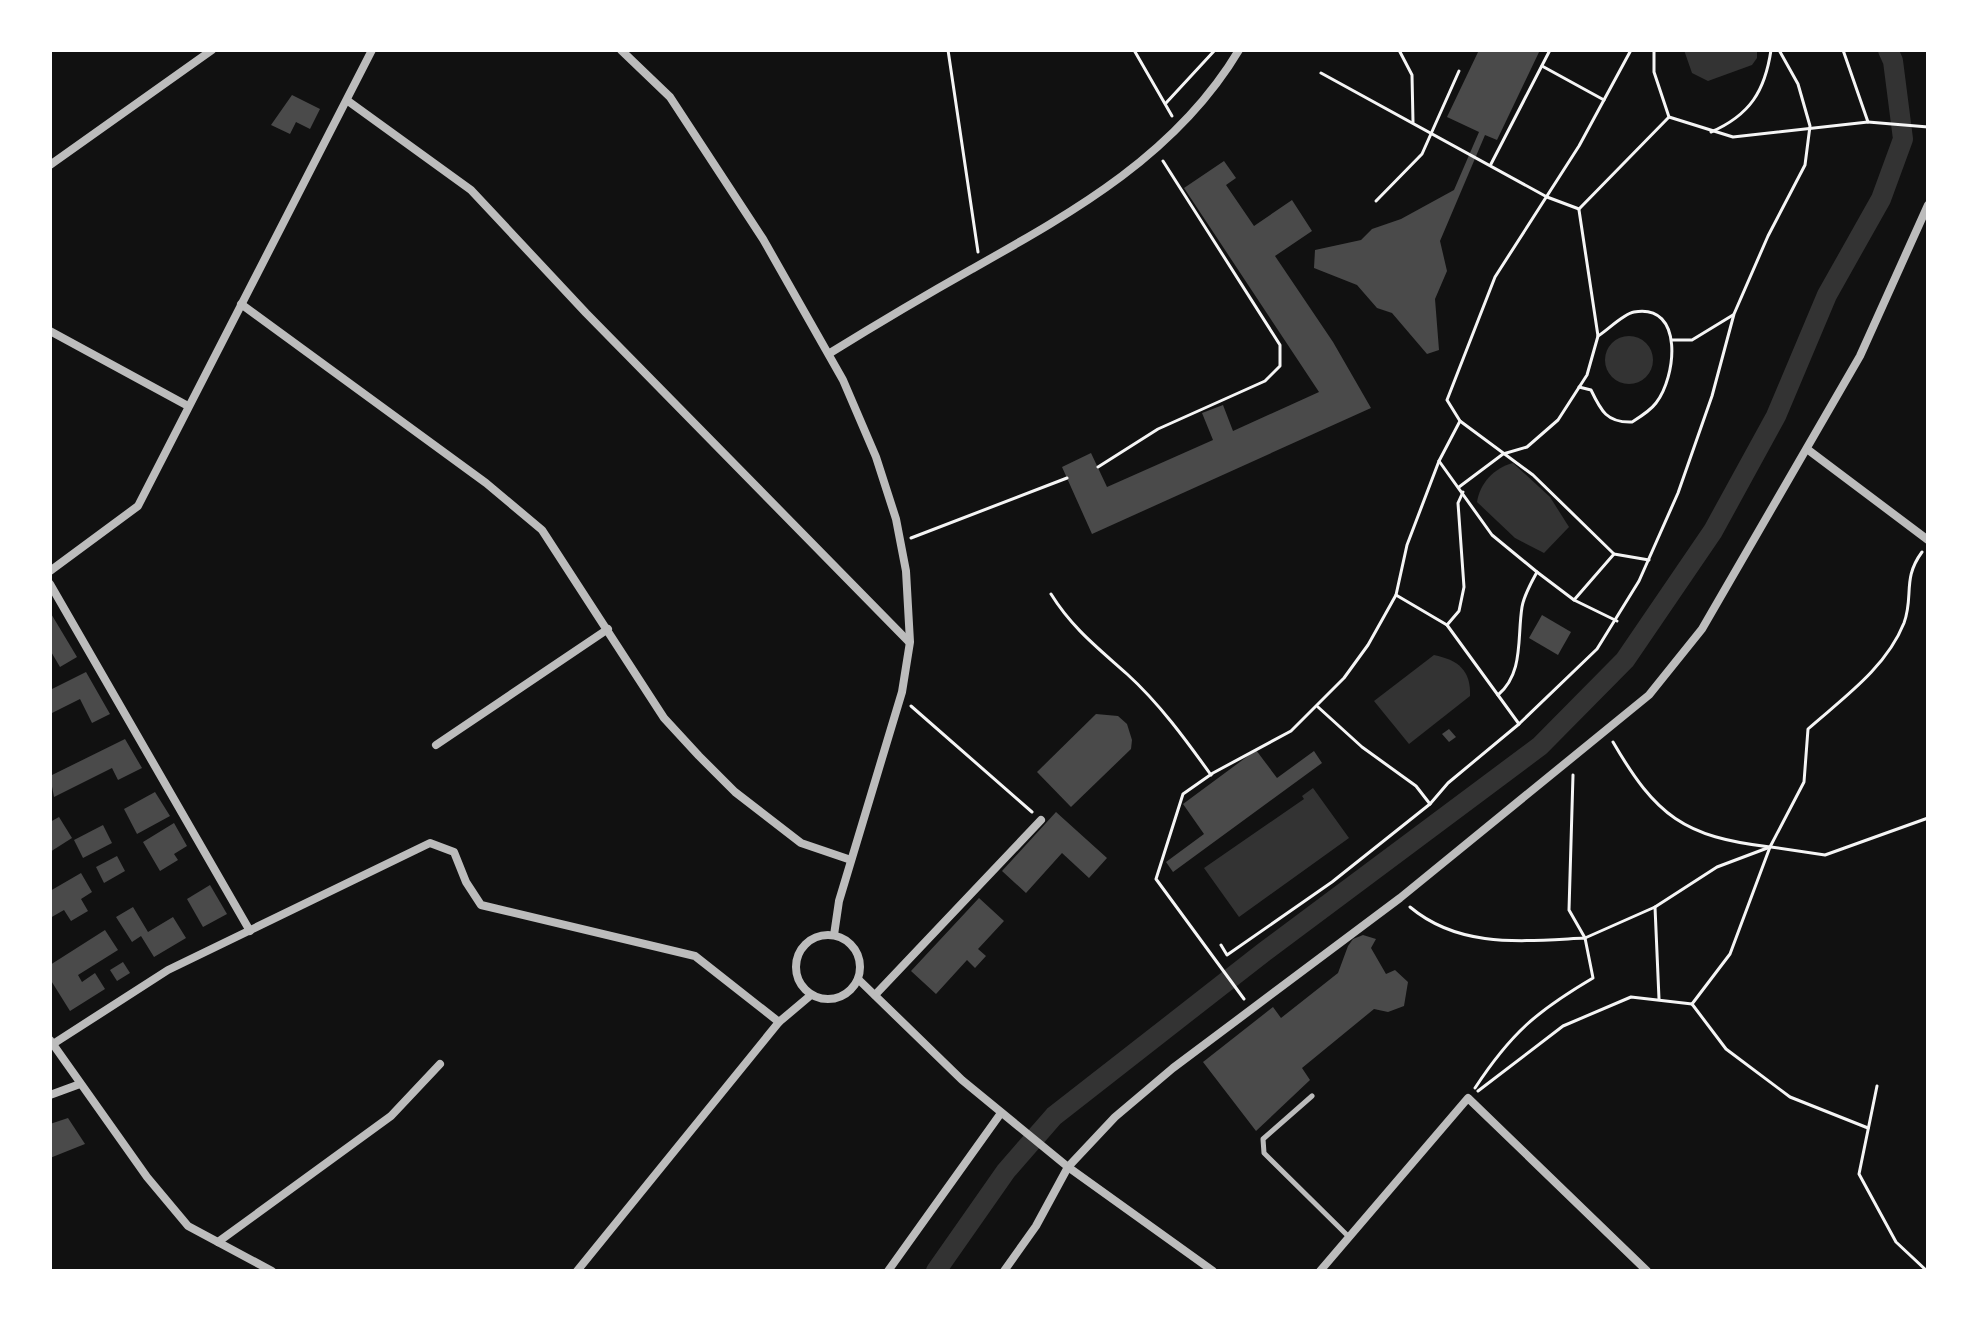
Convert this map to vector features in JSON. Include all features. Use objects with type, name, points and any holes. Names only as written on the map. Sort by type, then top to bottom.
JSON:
[{"type":"street","points":[[50,165],[212,50]]},
{"type":"street","points":[[50,571],[138,506],[372,50]]},
{"type":"street","points":[[621,50],[670,97],[763,239],[830,353],[876,457],[900,542],[906,571],[910,642],[901,697],[839,901],[834,935]]},
{"type":"street","points":[[830,353],[1081,207],[1157,151],[1179,128],[1239,50]]},
{"type":"street","points":[[348,101],[471,190],[597,324],[910,642]]},
{"type":"street","points":[[1004,1271],[1036,1226],[1068,1167],[1126,1107],[1251,1009],[1354,936],[1649,695],[1702,629],[1860,356],[1928,205]]},
{"type":"street","points":[[241,304],[486,483],[542,530],[664,718],[735,792],[801,843],[851,860]]},
{"type":"street","points":[[50,331],[188,406]]},
{"type":"street","points":[[1807,449],[1928,542]]},
{"type":"street","points":[[50,584],[250,931]]},
{"type":"street","points":[[436,745],[608,629]]},
{"type":"street","points":[[875,995],[1041,820]]},
{"type":"street","points":[[272,1271],[188,1226],[147,1177],[51,1042],[168,970],[430,843],[454,852],[466,882],[481,905],[695,956],[779,1022]]},
{"type":"street","points":[[834,935],[853,946],[861,968],[858,979],[852,988],[833,999],[811,995],[797,977],[798,955],[812,938],[834,935]]},
{"type":"street","points":[[858,979],[962,1080],[1004,1115],[1068,1167],[1213,1271]]},
{"type":"street","points":[[577,1271],[779,1022],[811,995]]},
{"type":"street","points":[[218,1242],[391,1116],[440,1064]]},
{"type":"street","points":[[50,1095],[80,1084]]},
{"type":"street","points":[[1320,1271],[1468,1098],[1647,1271]]},
{"type":"street","points":[[888,1271],[1004,1115]]},
{"type":"lane","points":[[1312,1096],[1263,1139],[1264,1153],[1349,1237]]},
{"type":"path","points":[[948,50],[980,264]]},
{"type":"path","points":[[1134,50],[1166,104],[1215,50]]},
{"type":"path","points":[[1399,50],[1412,75],[1413,122]]},
{"type":"path","points":[[1491,165],[1550,50]]},
{"type":"path","points":[[1631,50],[1547,197],[1495,277],[1447,400],[1460,421],[1533,475],[1614,554],[1649,560]]},
{"type":"path","points":[[1654,50],[1654,72],[1669,117]]},
{"type":"path","points":[[1711,132],[1740,117],[1755,103],[1767,74],[1771,50]]},
{"type":"path","points":[[1221,945],[1227,955],[1332,882],[1430,804],[1448,783],[1574,675],[1617,621],[1649,560],[1707,410],[1734,314],[1768,236],[1805,165],[1810,126],[1798,84],[1779,50]]},
{"type":"path","points":[[1843,50],[1868,122]]},
{"type":"path","points":[[1542,66],[1604,100]]},
{"type":"path","points":[[1376,201],[1422,154],[1459,71]]},
{"type":"path","points":[[1321,73],[1547,197],[1579,209]]},
{"type":"path","points":[[1669,117],[1733,137],[1810,126],[1868,122],[1928,127]]},
{"type":"path","points":[[1579,209],[1669,117]]},
{"type":"path","points":[[1098,467],[1158,429],[1265,381],[1280,366],[1280,345],[1157,151]]},
{"type":"path","points":[[1447,625],[1459,611],[1464,587],[1458,503],[1461,489],[1503,454],[1527,447],[1558,420],[1587,375],[1598,336],[1579,209]]},
{"type":"path","points":[[1579,387],[1591,390],[1601,412],[1611,421],[1632,422],[1657,403],[1664,389],[1673,358],[1672,340],[1665,323],[1646,312],[1631,312],[1598,336]]},
{"type":"path","points":[[1672,340],[1692,340],[1734,314]]},
{"type":"path","points":[[1251,1009],[1156,879],[1183,794],[1291,731],[1318,707],[1368,645],[1396,595],[1407,545],[1439,461],[1460,421]]},
{"type":"path","points":[[1439,461],[1461,489],[1474,514],[1492,535],[1574,600],[1617,621]]},
{"type":"path","points":[[900,542],[1067,478]]},
{"type":"path","points":[[1692,1004],[1730,954],[1770,847],[1804,782],[1808,729],[1874,671],[1904,622],[1909,569],[1928,542]]},
{"type":"path","points":[[1574,600],[1614,554]]},
{"type":"path","points":[[1498,695],[1511,684],[1520,642],[1522,606],[1537,572]]},
{"type":"path","points":[[1051,594],[1068,622],[1129,676],[1181,734],[1211,775]]},
{"type":"path","points":[[1396,595],[1447,625],[1519,724]]},
{"type":"path","points":[[901,697],[1041,820]]},
{"type":"path","points":[[1318,707],[1362,747],[1416,786],[1430,804]]},
{"type":"path","points":[[1606,730],[1632,774],[1668,816],[1721,841],[1825,855],[1928,818]]},
{"type":"path","points":[[1468,1098],[1503,1045],[1545,1007],[1593,978],[1585,938],[1569,910],[1574,756]]},
{"type":"path","points":[[1400,898],[1430,923],[1488,942],[1585,938],[1655,907],[1717,867],[1770,847]]},
{"type":"path","points":[[1655,907],[1659,1000]]},
{"type":"path","points":[[1468,1098],[1563,1026],[1631,997],[1692,1004],[1726,1049],[1790,1097],[1868,1128]]},
{"type":"path","points":[[1877,1086],[1859,1174],[1896,1242],[1927,1271]]},
{"type":"shaded area","points":[[1684,50],[1757,50],[1757,58],[1752,65],[1708,81],[1692,73]]},
{"type":"shaded area","points":[[1629,336],[1638,337],[1646,343],[1652,351],[1652,369],[1646,377],[1638,383],[1629,384],[1620,383],[1612,377],[1606,369],[1605,360],[1606,351],[1612,343],[1620,337]]},
{"type":"shaded area","points":[[1513,463],[1550,497],[1569,527],[1544,553],[1515,538],[1477,502],[1489,477]]},
{"type":"shaded area","points":[[1434,655],[1450,660],[1461,668],[1468,679],[1470,696],[1409,744],[1374,701]]},
{"type":"shaded area","points":[[1313,788],[1349,838],[1239,917],[1204,868],[1304,799],[1302,796]]},
{"type":"building","points":[[1479,50],[1540,50],[1497,140],[1485,135],[1440,241],[1447,271],[1435,299],[1439,350],[1427,354],[1392,313],[1377,308],[1357,285],[1314,268],[1315,250],[1361,240],[1372,229],[1401,219],[1454,190],[1479,132],[1447,117]]},
{"type":"building","points":[[292,95],[320,109],[310,129],[296,122],[290,134],[271,125]]},
{"type":"building","points":[[1224,161],[1236,178],[1226,185],[1254,226],[1292,200],[1312,231],[1275,256],[1333,342],[1371,408],[1092,534],[1062,467],[1091,453],[1107,487],[1213,440],[1202,413],[1223,405],[1233,431],[1319,392],[1184,188]]},
{"type":"building","points":[[50,612],[77,657],[60,667],[50,650]]},
{"type":"building","points":[[1542,615],[1571,632],[1558,655],[1529,638]]},
{"type":"building","points":[[86,672],[110,714],[92,723],[80,699],[50,714],[50,690]]},
{"type":"building","points":[[1096,714],[1118,716],[1127,724],[1132,740],[1131,749],[1071,807],[1037,772]]},
{"type":"building","points":[[1449,729],[1456,737],[1449,742],[1442,734]]},
{"type":"building","points":[[125,739],[142,768],[118,780],[112,768],[54,797],[50,776]]},
{"type":"building","points":[[1256,750],[1277,778],[1314,751],[1322,763],[1173,872],[1166,862],[1204,834],[1183,804]]},
{"type":"building","points":[[155,792],[170,816],[137,834],[124,809]]},
{"type":"building","points":[[1056,812],[1107,858],[1089,878],[1062,853],[1026,893],[1002,871]]},
{"type":"building","points":[[59,817],[72,838],[50,852],[50,822]]},
{"type":"building","points":[[174,823],[187,846],[174,854],[178,860],[160,871],[143,842]]},
{"type":"building","points":[[103,825],[112,843],[83,858],[74,840]]},
{"type":"building","points":[[117,856],[125,871],[104,883],[96,867]]},
{"type":"building","points":[[81,873],[92,892],[81,899],[88,911],[71,921],[64,910],[50,918],[50,891]]},
{"type":"building","points":[[210,885],[227,914],[203,927],[187,899]]},
{"type":"building","points":[[979,898],[1004,921],[978,949],[986,956],[975,968],[967,960],[936,994],[911,971]]},
{"type":"building","points":[[133,907],[148,932],[173,917],[186,938],[154,957],[141,936],[132,942],[116,917]]},
{"type":"building","points":[[105,930],[118,950],[78,975],[82,982],[95,973],[105,989],[70,1011],[50,979],[50,965]]},
{"type":"building","points":[[1363,935],[1376,939],[1371,948],[1386,974],[1395,970],[1408,982],[1404,1006],[1388,1012],[1374,1009],[1302,1068],[1310,1080],[1256,1131],[1203,1062],[1273,1007],[1281,1018],[1338,973],[1348,946],[1353,939]]},
{"type":"building","points":[[123,962],[130,973],[117,981],[110,970]]},
{"type":"building","points":[[68,1118],[85,1144],[50,1158],[50,1124]]},
{"type":"waterway","points":[[936,1271],[1006,1171],[1054,1116],[1264,952],[1540,746],[1625,660],[1713,531],[1776,416],[1827,295],[1881,199],[1903,139],[1893,61],[1888,50]]}]
